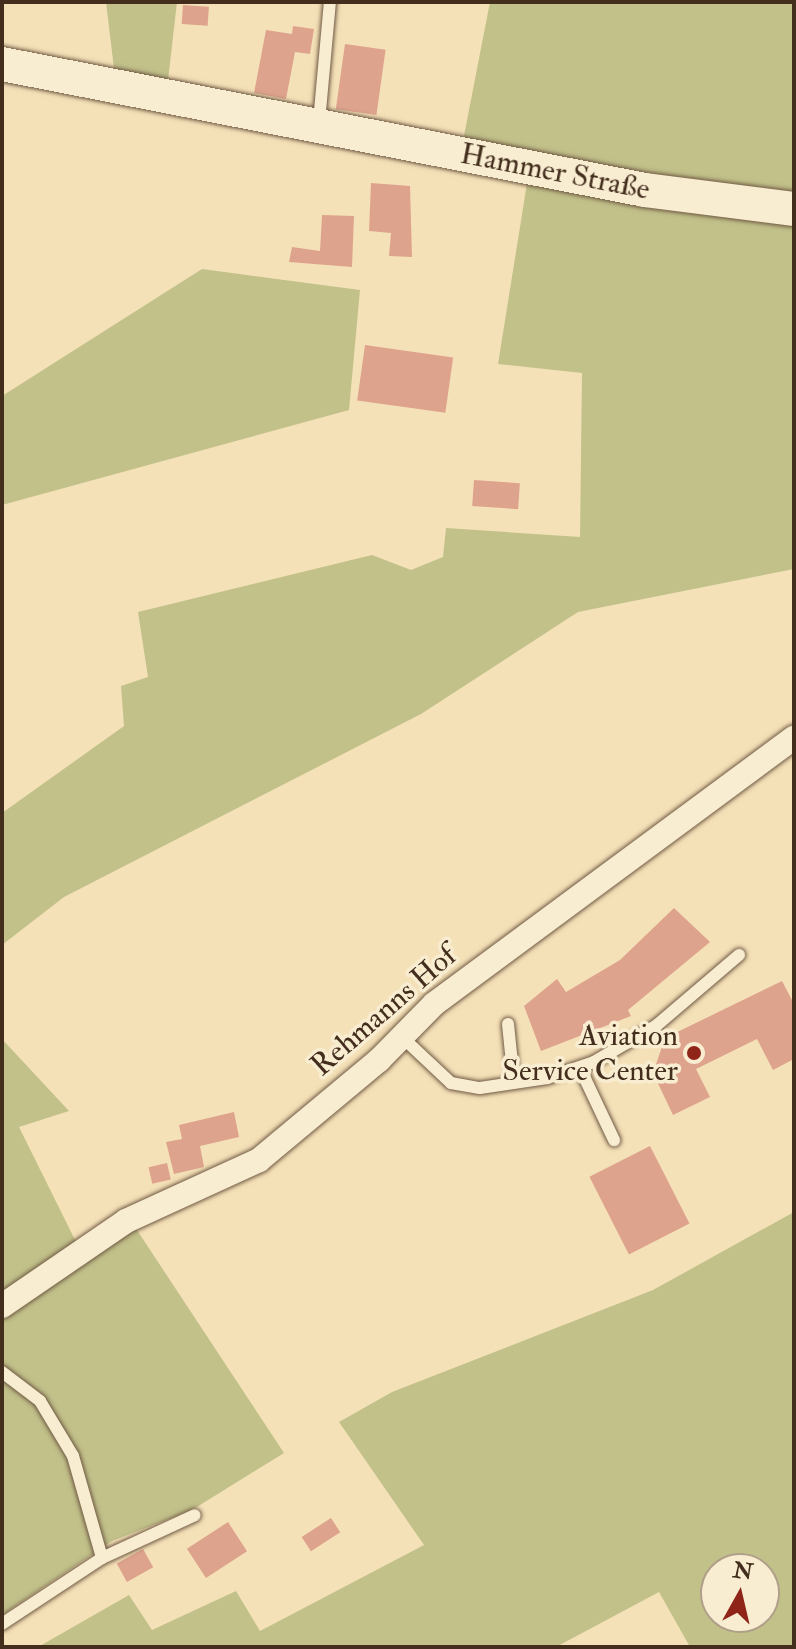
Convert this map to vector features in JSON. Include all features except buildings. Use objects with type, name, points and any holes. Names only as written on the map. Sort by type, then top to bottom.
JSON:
[{"type":"main road","name":"Hammer Straße","points":[[2,64],[645,190],[794,209]]},
{"type":"street","name":"Rehmanns Hof","points":[[2,1306],[126,1221],[259,1160],[402,1037],[434,1004],[646,841],[794,738]]},
{"type":"lane","points":[[318,125],[330,2]]},
{"type":"lane","points":[[402,1037],[451,1083],[514,1083],[580,1068],[657,1025],[739,955]]},
{"type":"lane","points":[[508,1024],[514,1083]]},
{"type":"lane","points":[[580,1068],[614,1140]]},
{"type":"lane","points":[[2,1372],[40,1401],[73,1456],[102,1558]]},
{"type":"lane","points":[[2,1624],[102,1558],[195,1515]]},
{"type":"shaded area","points":[[106,2],[177,2],[167,89],[115,77]]},
{"type":"shaded area","points":[[490,2],[794,2],[794,569],[578,612],[421,714],[64,897],[2,945],[2,813],[124,726],[121,686],[148,677],[138,612],[372,555],[411,570],[443,557],[446,528],[580,537],[582,373],[498,364],[528,177],[462,146]]},
{"type":"shaded area","points":[[202,269],[360,290],[349,410],[2,505],[2,396]]},
{"type":"shaded area","points":[[2,1039],[69,1111],[19,1127],[82,1254],[131,1221],[284,1453],[192,1510],[112,1541],[2,1615]]},
{"type":"shaded area","points":[[794,1212],[794,1647],[690,1647],[659,1592],[556,1647],[38,1647],[129,1595],[152,1630],[236,1591],[260,1631],[424,1545],[339,1422],[392,1392],[653,1290]]},
{"type":"place","name":"Aviation Service Center","points":[[694,1053]]}]
